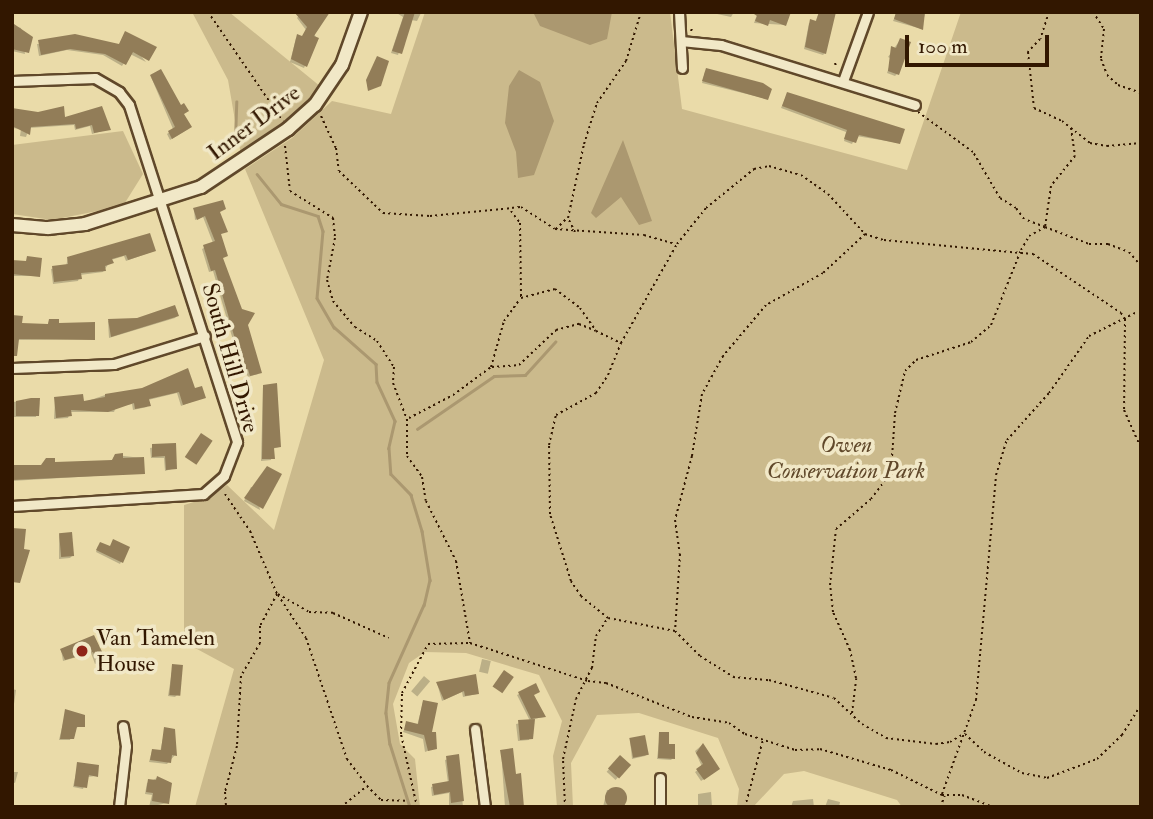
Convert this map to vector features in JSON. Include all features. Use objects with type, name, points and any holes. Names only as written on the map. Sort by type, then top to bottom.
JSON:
[{"type":"street","name":"Inner Drive","points":[[12,225],[48,228],[85,224],[201,187],[288,129],[329,87],[346,57],[361,12]]},
{"type":"street","points":[[679,12],[682,68]]},
{"type":"street","points":[[843,81],[868,12]]},
{"type":"street","points":[[681,41],[721,45],[915,104]]},
{"type":"street","name":"South Hill Drive","points":[[12,81],[78,77],[100,80],[119,92],[132,111],[237,436],[233,460],[214,487],[179,499],[12,506]]},
{"type":"street","points":[[12,368],[114,363],[205,336]]},
{"type":"street","points":[[119,807],[126,746],[123,726]]},
{"type":"street","points":[[475,729],[485,807]]},
{"type":"street","points":[[660,778],[660,807]]},
{"type":"path","points":[[208,12],[288,129]]},
{"type":"path","points":[[555,229],[568,218],[597,103],[626,61],[640,12]]},
{"type":"path","points":[[1049,12],[1040,39],[1028,52],[1031,101],[1034,108],[1071,127],[1090,143],[1107,146],[1141,143]]},
{"type":"path","points":[[1093,12],[1104,29],[1101,59],[1107,75],[1118,85],[1141,93]]},
{"type":"path","points":[[915,104],[918,112],[973,152],[1000,198],[1017,208],[1024,219],[1089,244],[1108,244],[1129,252],[1141,267]]},
{"type":"path","points":[[321,116],[336,148],[339,170],[383,213],[413,217],[492,207],[530,209],[555,229],[576,234],[644,235],[668,245],[677,244]]},
{"type":"path","points":[[1045,227],[1051,186],[1075,156],[1071,127]]},
{"type":"path","points":[[285,146],[290,191],[333,218],[335,238],[327,280],[332,302],[355,327],[377,341],[394,367],[393,383],[407,419],[407,456],[422,477],[426,501],[456,561],[470,643]]},
{"type":"path","points":[[965,733],[950,742],[936,744],[886,738],[834,698],[769,680],[733,677],[700,656],[675,631],[608,618],[581,597],[557,546],[547,481],[549,444],[556,415],[596,393],[677,244],[706,208],[740,178],[769,166],[801,175],[828,194],[865,234],[902,242],[1021,250],[1050,264],[1125,319]]},
{"type":"path","points":[[491,367],[504,321],[521,298],[521,230],[510,210]]},
{"type":"path","points":[[568,218],[576,234]]},
{"type":"path","points":[[852,714],[856,678],[850,650],[833,612],[830,585],[836,529],[871,499],[891,472],[895,413],[905,371],[916,360],[971,342],[991,325],[1021,250],[1030,236],[1045,227]]},
{"type":"path","points":[[675,631],[680,554],[675,520],[692,456],[702,394],[723,356],[766,305],[824,273],[865,234]]},
{"type":"path","points":[[521,298],[555,289],[580,308],[596,331]]},
{"type":"path","points":[[940,807],[976,700],[995,485],[1007,440],[1049,393],[1089,336],[1137,312]]},
{"type":"path","points":[[1125,319],[1124,410],[1141,448]]},
{"type":"path","points":[[407,419],[453,395],[491,367],[519,365],[556,330],[579,324],[621,343]]},
{"type":"path","points":[[225,494],[250,531],[277,594],[306,638],[347,759],[381,800],[406,801]]},
{"type":"path","points":[[277,594],[309,612],[334,612],[389,638]]},
{"type":"path","points":[[226,807],[225,792],[234,769],[241,676],[260,643],[260,626],[277,594]]},
{"type":"path","points":[[565,807],[563,759],[583,679],[592,668],[596,636],[608,618]]},
{"type":"path","points":[[417,807],[401,734],[402,693],[428,645],[470,643],[583,679],[606,683],[692,717],[729,723],[745,734],[795,750],[820,749],[882,767],[944,795],[993,807]]},
{"type":"path","points":[[965,733],[1003,763],[1022,773],[1047,778],[1097,759],[1122,735],[1141,705]]},
{"type":"path","points":[[745,807],[763,739]]},
{"type":"path","points":[[341,807],[367,786]]},
{"type":"green space","points":[[192,12],[229,12],[326,91],[242,161],[228,80]]},
{"type":"green space","name":"Owen Conservation Park","points":[[425,12],[670,12],[682,109],[907,170],[961,12],[1141,12],[1141,807],[902,807],[897,800],[804,771],[784,774],[753,807],[737,807],[739,789],[718,738],[639,713],[597,715],[571,763],[573,807],[557,807],[553,756],[562,721],[539,675],[466,653],[425,652],[409,663],[393,704],[400,744],[415,759],[420,807],[195,807],[234,669],[184,642],[184,505],[210,497],[227,485],[274,530],[324,360],[245,169],[292,138],[332,101],[391,114]]},
{"type":"green space","points":[[123,131],[143,174],[123,206],[52,220],[12,214],[12,145]]},
{"type":"shaded area","points":[[533,12],[612,12],[607,39],[590,45],[540,26]]},
{"type":"shaded area","points":[[519,70],[540,82],[554,121],[534,175],[518,178],[516,152],[505,123],[509,86]]},
{"type":"shaded area","points":[[623,140],[652,221],[639,225],[621,197],[596,218],[591,213]]},
{"type":"building","points":[[294,12],[330,12],[314,36],[319,38],[307,67],[291,59],[297,34],[302,36],[307,27]]},
{"type":"building","points":[[405,12],[415,12],[402,54],[392,51]]},
{"type":"building","points":[[751,12],[791,12],[786,26],[770,20],[768,26],[755,21],[757,16]]},
{"type":"building","points":[[819,12],[836,12],[826,54],[805,47],[810,19],[816,21]]},
{"type":"building","points":[[896,12],[925,12],[923,30],[894,19]]},
{"type":"building","points":[[14,24],[33,37],[29,53],[12,49]]},
{"type":"building","points":[[125,31],[157,47],[149,61],[133,52],[126,65],[105,54],[70,49],[41,55],[38,40],[75,34],[119,44]]},
{"type":"building","points":[[900,38],[911,42],[899,75],[888,71],[891,46],[896,48]]},
{"type":"building","points":[[377,56],[389,61],[381,86],[368,91],[366,80]]},
{"type":"building","points":[[706,68],[763,83],[772,89],[768,100],[702,81]]},
{"type":"building","points":[[161,69],[181,105],[184,103],[189,111],[184,114],[192,127],[172,139],[168,131],[175,127],[150,75]]},
{"type":"building","points":[[787,92],[905,129],[900,144],[859,135],[856,143],[844,139],[847,130],[782,106]]},
{"type":"building","points":[[64,106],[65,117],[102,106],[111,130],[94,133],[92,125],[76,129],[75,124],[31,127],[30,135],[12,126],[12,108],[38,112]]},
{"type":"building","points":[[223,200],[226,209],[220,212],[228,232],[221,234],[228,256],[223,258],[242,309],[255,313],[248,325],[262,373],[250,376],[248,369],[244,370],[215,270],[211,271],[203,245],[215,241],[205,216],[197,220],[193,208]]},
{"type":"building","points":[[150,233],[156,251],[128,260],[126,255],[112,259],[114,263],[105,266],[106,271],[81,273],[82,279],[54,282],[52,266],[68,264],[67,257]]},
{"type":"building","points":[[27,256],[42,258],[40,277],[12,274],[12,260],[26,261]]},
{"type":"building","points":[[175,305],[179,316],[111,337],[108,319],[137,318]]},
{"type":"building","points":[[12,315],[23,316],[22,323],[48,324],[49,319],[59,319],[59,323],[95,322],[95,340],[19,339],[17,356],[12,356]]},
{"type":"building","points":[[188,368],[195,388],[202,386],[206,398],[183,405],[179,392],[149,399],[151,406],[135,409],[134,403],[108,412],[71,410],[72,416],[56,418],[54,397],[83,394],[84,401],[105,397],[105,394],[142,388]]},
{"type":"building","points":[[277,383],[281,447],[274,448],[275,459],[262,459],[263,385]]},
{"type":"building","points":[[40,398],[39,416],[16,416],[16,401]]},
{"type":"building","points":[[201,433],[213,441],[196,465],[185,457]]},
{"type":"building","points":[[176,443],[177,469],[166,470],[165,456],[152,457],[152,444]]},
{"type":"building","points":[[123,453],[123,458],[144,457],[145,474],[12,480],[12,465],[41,465],[46,458],[55,458],[55,462],[112,460],[115,454]]},
{"type":"building","points":[[267,466],[282,474],[263,509],[244,498]]},
{"type":"building","points":[[12,528],[26,529],[24,549],[30,550],[20,583],[12,582]]},
{"type":"building","points":[[72,532],[74,556],[61,557],[59,533]]},
{"type":"building","points":[[113,539],[130,547],[123,563],[96,550],[100,542],[110,546]]},
{"type":"building","name":"Van Tamelen House","points":[[94,635],[106,660],[97,663],[93,652],[65,660],[60,649]]},
{"type":"building","points":[[172,664],[183,665],[180,696],[169,695]]},
{"type":"building","points":[[504,670],[514,677],[502,693],[493,686]]},
{"type":"building","points":[[476,674],[479,694],[465,696],[464,691],[444,700],[436,682]]},
{"type":"building","points":[[536,683],[540,692],[534,695],[546,717],[531,719],[518,692]]},
{"type":"building","points":[[423,700],[438,703],[432,732],[436,732],[437,749],[428,751],[424,735],[404,730],[406,721],[418,724]]},
{"type":"building","points":[[65,709],[85,715],[85,727],[77,727],[74,739],[60,739]]},
{"type":"building","points":[[535,719],[533,739],[520,740],[518,720]]},
{"type":"building","points":[[164,727],[175,729],[177,756],[172,755],[171,763],[150,760],[152,749],[161,750]]},
{"type":"building","points":[[659,732],[669,732],[669,744],[675,744],[675,759],[658,758]]},
{"type":"building","points":[[645,735],[649,755],[633,758],[629,738]]},
{"type":"building","points":[[703,743],[720,769],[704,780],[696,769],[703,764],[696,753]]},
{"type":"building","points":[[513,748],[516,774],[521,773],[524,807],[510,807],[500,750]]},
{"type":"building","points":[[459,754],[464,801],[451,803],[450,792],[434,795],[432,784],[449,781],[446,756]]},
{"type":"building","points":[[620,755],[631,765],[619,778],[608,768]]},
{"type":"building","points":[[77,762],[99,765],[98,777],[89,775],[87,788],[74,786]]},
{"type":"building","points":[[157,776],[172,783],[169,804],[152,801],[153,793],[146,792],[148,779],[156,780]]},
{"type":"building","points":[[616,787],[626,794],[627,798],[620,808],[616,809],[606,802],[605,798],[612,788]]},
{"type":"waterway","points":[[235,139],[236,102]]},
{"type":"waterway","points":[[257,174],[281,204],[318,216],[323,231],[317,298],[334,327],[376,364],[377,382],[395,421],[389,448],[391,474],[411,495],[422,531],[430,580],[424,605],[389,683],[386,713],[390,744],[410,807]]},
{"type":"waterway","points":[[417,429],[494,376],[525,375],[555,342]]},
{"type":"place","name":"Van Tamelen House","points":[[82,651]]}]
